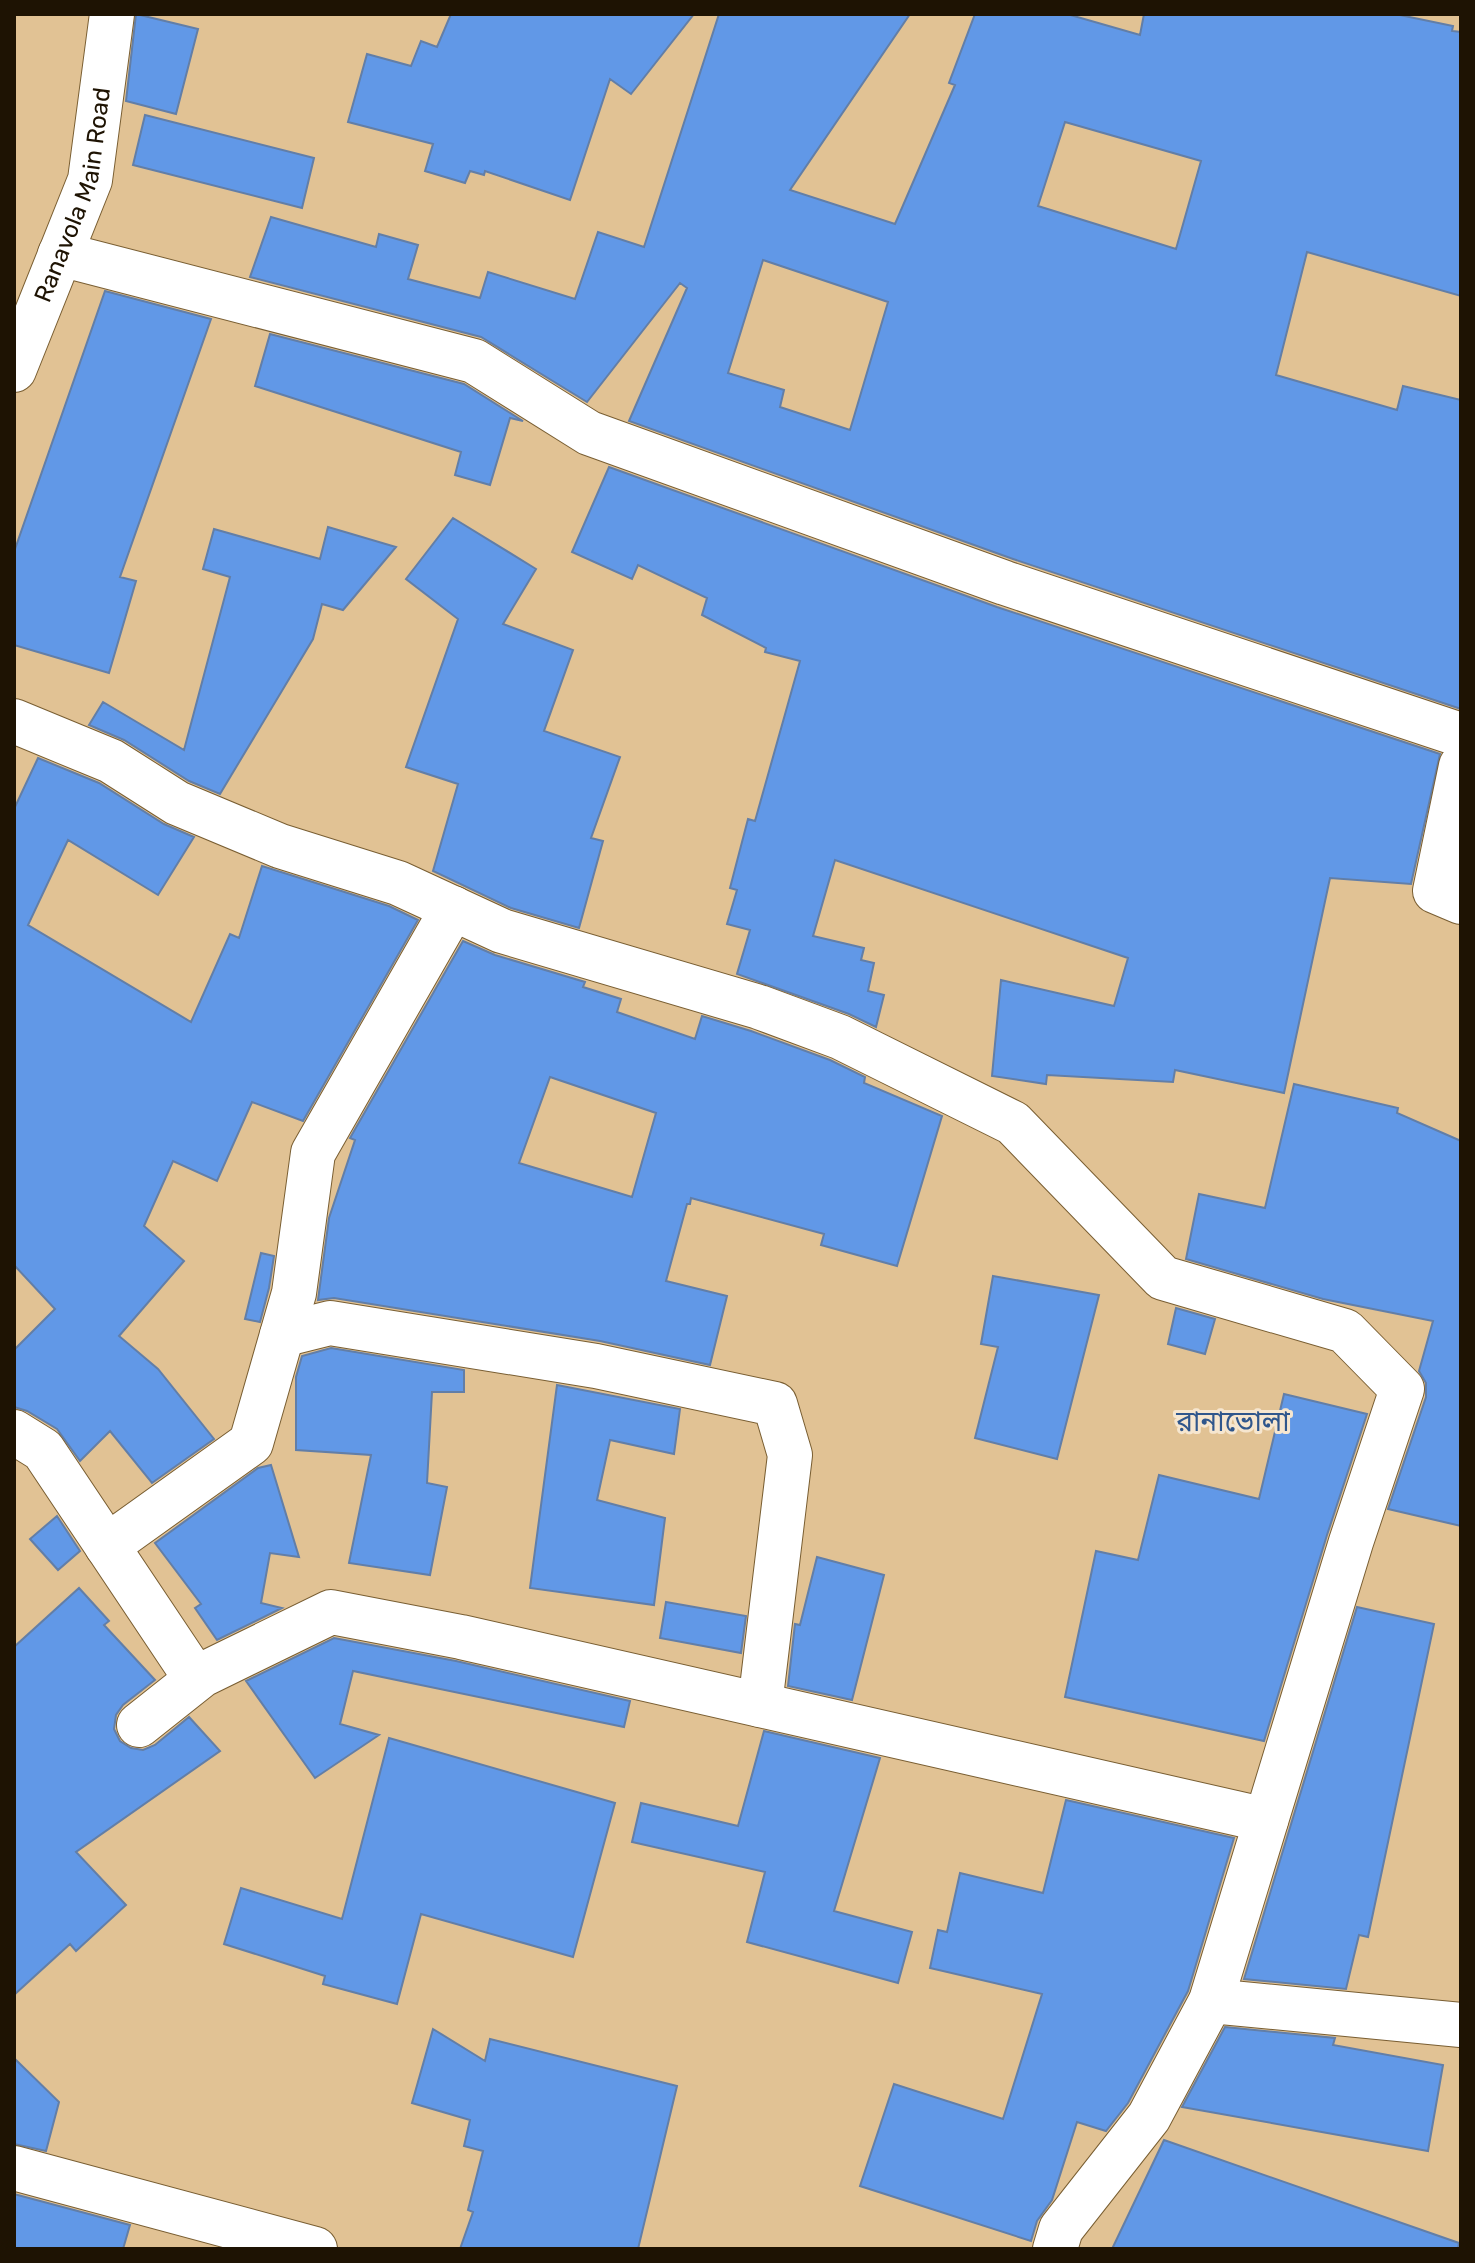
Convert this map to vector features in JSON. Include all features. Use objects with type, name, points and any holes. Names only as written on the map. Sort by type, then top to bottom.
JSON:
[{"type":"street","name":"Ranavola Main Road","points":[[14,370],[90,180],[112,14]]},
{"type":"street","points":[[60,254],[474,361],[589,433],[1005,583],[1461,735]]},
{"type":"street","points":[[14,721],[111,761],[177,803],[280,846],[398,883],[502,931],[759,1007],[840,1037],[1013,1123],[1163,1278],[1345,1331],[1402,1389],[1351,1542],[1211,2001],[1149,2117],[1061,2229],[1055,2249]]},
{"type":"street","points":[[1461,766],[1435,891],[1461,902]]},
{"type":"street","points":[[107,1546],[251,1443],[294,1293],[313,1153],[453,908]]},
{"type":"street","points":[[282,1335],[330,1323],[596,1366],[775,1404],[790,1455],[760,1705]]},
{"type":"street","points":[[14,1432],[43,1450],[196,1679]]},
{"type":"street","points":[[139,1725],[196,1679],[331,1612],[461,1637],[1266,1820]]},
{"type":"street","points":[[1211,2001],[1461,2025]]},
{"type":"street","points":[[14,2168],[315,2249]]},
{"type":"building","points":[[136,14],[198,29],[176,114],[126,101]]},
{"type":"building","points":[[451,14],[694,14],[631,94],[610,79],[570,200],[485,171],[484,175],[470,171],[465,183],[425,171],[433,144],[348,122],[367,54],[411,66],[421,41],[437,47]]},
{"type":"building","points":[[719,14],[910,14],[790,190],[895,224],[955,85],[949,83],[975,14],[1067,14],[1140,35],[1144,14],[1395,14],[1453,26],[1452,31],[1461,32],[1461,296],[1307,252],[1276,375],[1397,410],[1403,386],[1461,400],[1461,709],[1013,559],[629,421],[687,288],[680,283],[587,402],[481,337],[250,277],[271,217],[376,247],[379,234],[418,245],[408,279],[480,298],[488,272],[575,299],[598,232],[644,247]],"holes":[[[1065,122],[1201,161],[1176,249],[1038,206]],[[763,260],[888,302],[850,430],[780,407],[784,390],[728,373]]]},
{"type":"building","points":[[145,115],[314,158],[302,208],[133,165]]},
{"type":"building","points":[[105,291],[211,319],[120,577],[136,581],[109,673],[14,645],[14,552]]},
{"type":"building","points":[[270,334],[464,384],[523,421],[510,418],[490,485],[455,475],[461,452],[255,386]]},
{"type":"building","points":[[609,467],[997,607],[1440,754],[1411,884],[1330,878],[1284,1093],[1175,1070],[1173,1082],[1047,1075],[1046,1084],[992,1076],[1001,980],[1114,1006],[1128,958],[835,860],[813,936],[864,948],[861,960],[874,963],[868,991],[884,995],[876,1027],[849,1014],[737,974],[750,930],[727,924],[737,890],[730,888],[748,819],[755,821],[800,661],[765,652],[766,648],[702,615],[707,598],[638,565],[632,579],[572,552]]},
{"type":"building","points":[[453,518],[536,569],[503,624],[573,650],[544,731],[620,757],[591,838],[603,841],[579,928],[511,908],[433,871],[458,784],[406,767],[458,619],[406,579]]},
{"type":"building","points":[[328,527],[396,547],[343,610],[322,604],[313,639],[220,794],[189,781],[124,740],[89,725],[103,702],[184,750],[230,577],[203,569],[214,529],[320,559]]},
{"type":"building","points":[[38,758],[99,783],[164,824],[194,837],[158,895],[68,840],[28,925],[191,1022],[230,934],[239,938],[262,866],[389,906],[418,920],[303,1121],[252,1102],[217,1181],[173,1161],[144,1226],[184,1261],[119,1336],[158,1369],[214,1439],[152,1483],[110,1431],[80,1461],[57,1429],[14,1407],[14,1350],[55,1309],[14,1265],[14,809]]},
{"type":"building","points":[[463,941],[495,955],[585,982],[583,987],[621,999],[617,1012],[695,1039],[702,1016],[751,1031],[830,1060],[865,1077],[864,1083],[942,1116],[897,1266],[821,1245],[824,1234],[691,1198],[666,1281],[727,1296],[710,1365],[600,1341],[334,1298],[318,1300],[329,1218],[355,1140],[350,1138]],"holes":[[[550,1077],[656,1113],[632,1197],[519,1163]]]},
{"type":"building","points":[[1294,1084],[1398,1108],[1397,1113],[1461,1141],[1461,1526],[1388,1509],[1426,1397],[1426,1383],[1419,1371],[1433,1321],[1323,1299],[1186,1259],[1199,1194],[1265,1208]]},
{"type":"building","points":[[261,1253],[274,1256],[260,1322],[245,1319]]},
{"type":"building","points":[[993,1276],[1099,1295],[1057,1459],[975,1438],[998,1347],[981,1344]]},
{"type":"building","points":[[1176,1308],[1215,1319],[1205,1354],[1168,1344]]},
{"type":"building","points":[[331,1348],[464,1370],[464,1392],[432,1392],[427,1483],[447,1487],[430,1575],[349,1563],[371,1455],[296,1450],[296,1377],[302,1356]]},
{"type":"building","points":[[557,1385],[680,1409],[674,1454],[610,1440],[597,1500],[665,1518],[654,1605],[530,1588]]},
{"type":"building","points":[[1284,1394],[1367,1414],[1264,1741],[1065,1697],[1096,1551],[1138,1560],[1159,1475],[1259,1499]]},
{"type":"building","points":[[271,1465],[299,1557],[270,1553],[261,1603],[282,1608],[217,1640],[195,1608],[201,1604],[155,1543],[258,1468]]},
{"type":"building","points":[[57,1516],[80,1551],[58,1570],[30,1539]]},
{"type":"building","points":[[817,1557],[884,1575],[852,1700],[788,1686],[795,1624],[800,1625]]},
{"type":"building","points":[[79,1588],[109,1621],[104,1625],[155,1680],[123,1705],[116,1715],[114,1729],[120,1741],[131,1748],[143,1750],[155,1745],[189,1717],[220,1751],[76,1852],[126,1905],[76,1951],[70,1944],[14,1995],[14,1647]]},
{"type":"building","points":[[666,1602],[746,1616],[741,1653],[660,1638]]},
{"type":"building","points":[[1357,1607],[1434,1624],[1368,1937],[1359,1935],[1346,1989],[1244,1979]]},
{"type":"building","points":[[334,1638],[456,1661],[630,1701],[624,1727],[353,1671],[340,1724],[379,1735],[315,1778],[246,1681]]},
{"type":"building","points":[[764,1731],[880,1758],[834,1911],[912,1932],[898,1983],[747,1942],[765,1872],[632,1842],[641,1803],[738,1826]]},
{"type":"building","points":[[389,1738],[615,1803],[573,1957],[421,1914],[397,2004],[323,1984],[325,1976],[224,1944],[241,1888],[342,1919]]},
{"type":"building","points":[[1066,1800],[1234,1838],[1188,1991],[1128,2103],[1106,2131],[1077,2122],[1052,2200],[1037,2221],[1031,2241],[860,2186],[894,2084],[1003,2119],[1042,1994],[930,1968],[938,1930],[947,1932],[960,1873],[1043,1893]]},
{"type":"building","points":[[1225,2027],[1335,2038],[1333,2045],[1443,2065],[1428,2151],[1182,2107]]},
{"type":"building","points":[[433,2029],[485,2061],[490,2039],[677,2086],[638,2249],[460,2249],[473,2212],[468,2210],[483,2151],[464,2146],[470,2120],[412,2103]]},
{"type":"building","points":[[14,2058],[59,2102],[46,2151],[14,2144]]},
{"type":"building","points":[[1164,2140],[1459,2243],[1458,2249],[1112,2249]]},
{"type":"building","points":[[14,2194],[130,2225],[123,2249],[14,2249]]},
{"type":"district","name":"রানাভোলা","points":[[1233,1421]]}]
